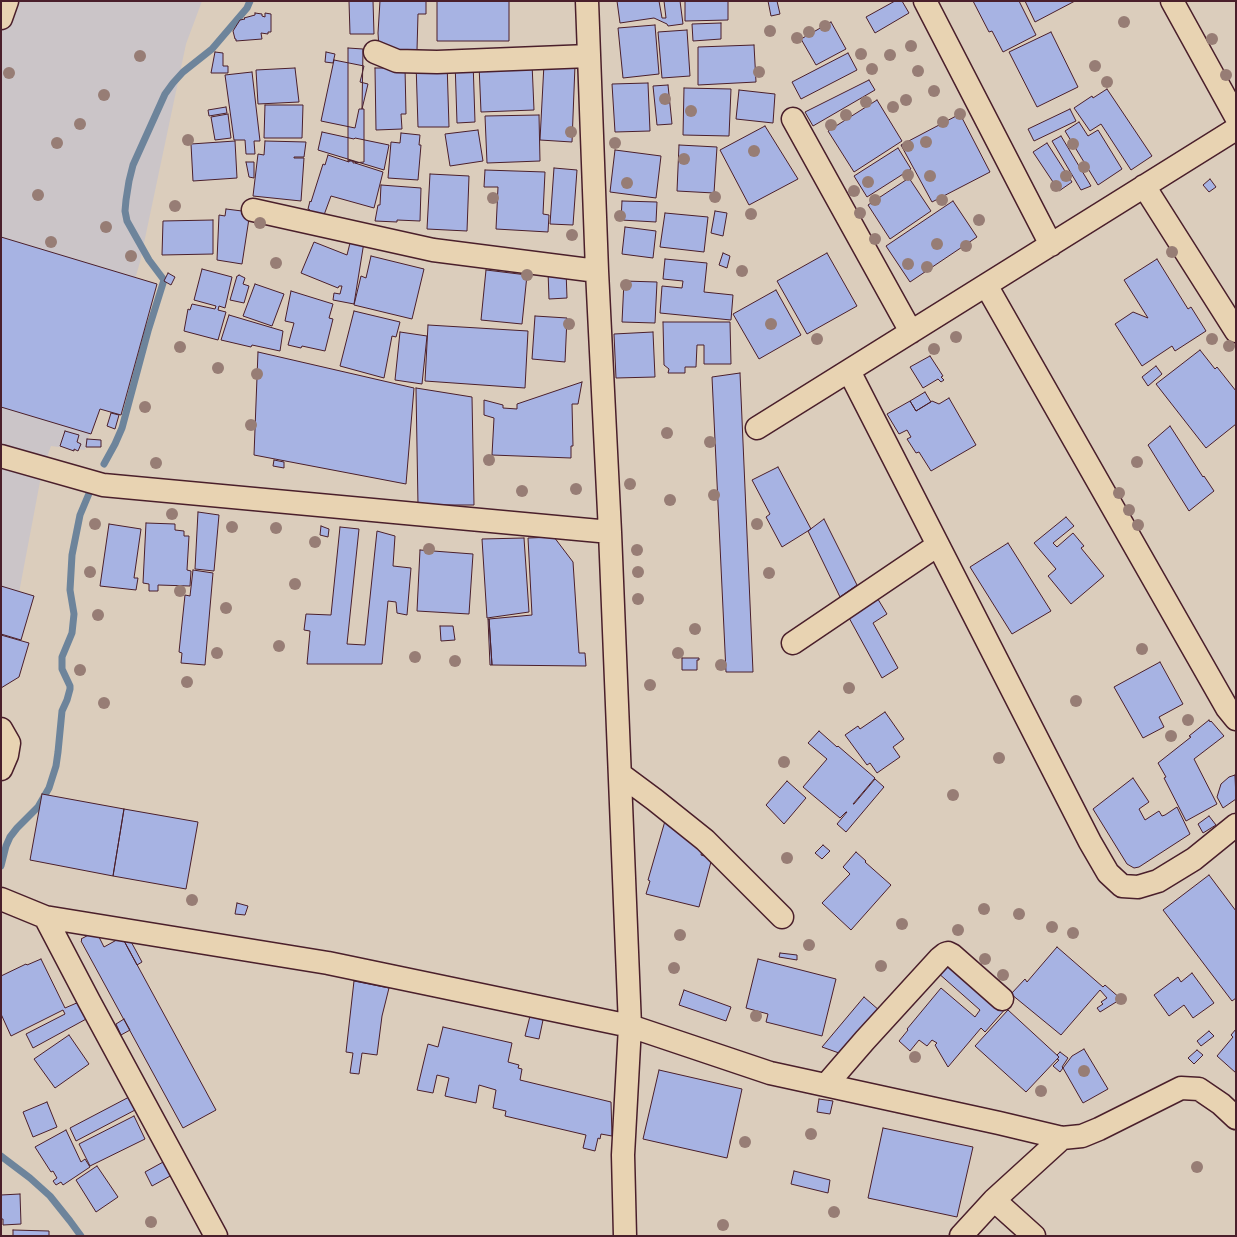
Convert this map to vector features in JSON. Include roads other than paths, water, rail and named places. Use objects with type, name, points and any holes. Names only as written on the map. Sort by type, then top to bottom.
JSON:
[{"type":"street","points":[[1,18],[7,1]]},
{"type":"street","points":[[587,1],[597,271],[610,532],[630,1026],[623,1155],[625,1236]]},
{"type":"street","points":[[925,1],[1051,244]]},
{"type":"street","points":[[1172,1],[1236,117]]},
{"type":"street","points":[[375,52],[397,61],[437,62],[589,56]]},
{"type":"street","points":[[793,119],[911,332]]},
{"type":"street","points":[[757,428],[1236,129]]},
{"type":"street","points":[[1144,186],[1236,330]]},
{"type":"street","points":[[254,210],[433,250],[597,271]]},
{"type":"street","points":[[986,285],[1227,708],[1236,719]]},
{"type":"street","points":[[849,371],[1090,842],[1108,873],[1122,886],[1138,887],[1158,881],[1194,859],[1236,825]]},
{"type":"street","points":[[1,456],[103,485],[610,532]]},
{"type":"street","points":[[793,643],[938,545]]},
{"type":"street","points":[[1,729],[9,743],[7,755],[1,769]]},
{"type":"street","points":[[620,774],[705,840],[782,917]]},
{"type":"street","points":[[1,899],[45,917],[328,963],[630,1026],[770,1073],[1062,1138],[1082,1136],[1099,1130],[1181,1088],[1199,1089],[1221,1104],[1236,1118]]},
{"type":"street","points":[[45,917],[216,1236]]},
{"type":"street","points":[[826,1085],[865,1040],[945,954],[948,953],[952,955],[1002,999]]},
{"type":"street","points":[[961,1236],[994,1200],[1062,1138]]},
{"type":"street","points":[[994,1200],[1034,1236]]},
{"type":"waterway","points":[[104,464],[122,428],[148,331],[164,280],[149,260],[127,221],[125,211],[126,200],[133,165],[165,94],[183,72],[212,49],[247,8],[250,1]]},
{"type":"waterway","points":[[1,866],[10,837],[38,807],[49,788],[56,766],[62,711],[70,689],[62,669],[62,657],[72,633],[74,614],[70,590],[72,555],[80,515],[93,484]]},
{"type":"waterway","points":[[1,1156],[30,1178],[50,1196],[81,1236]]}]
